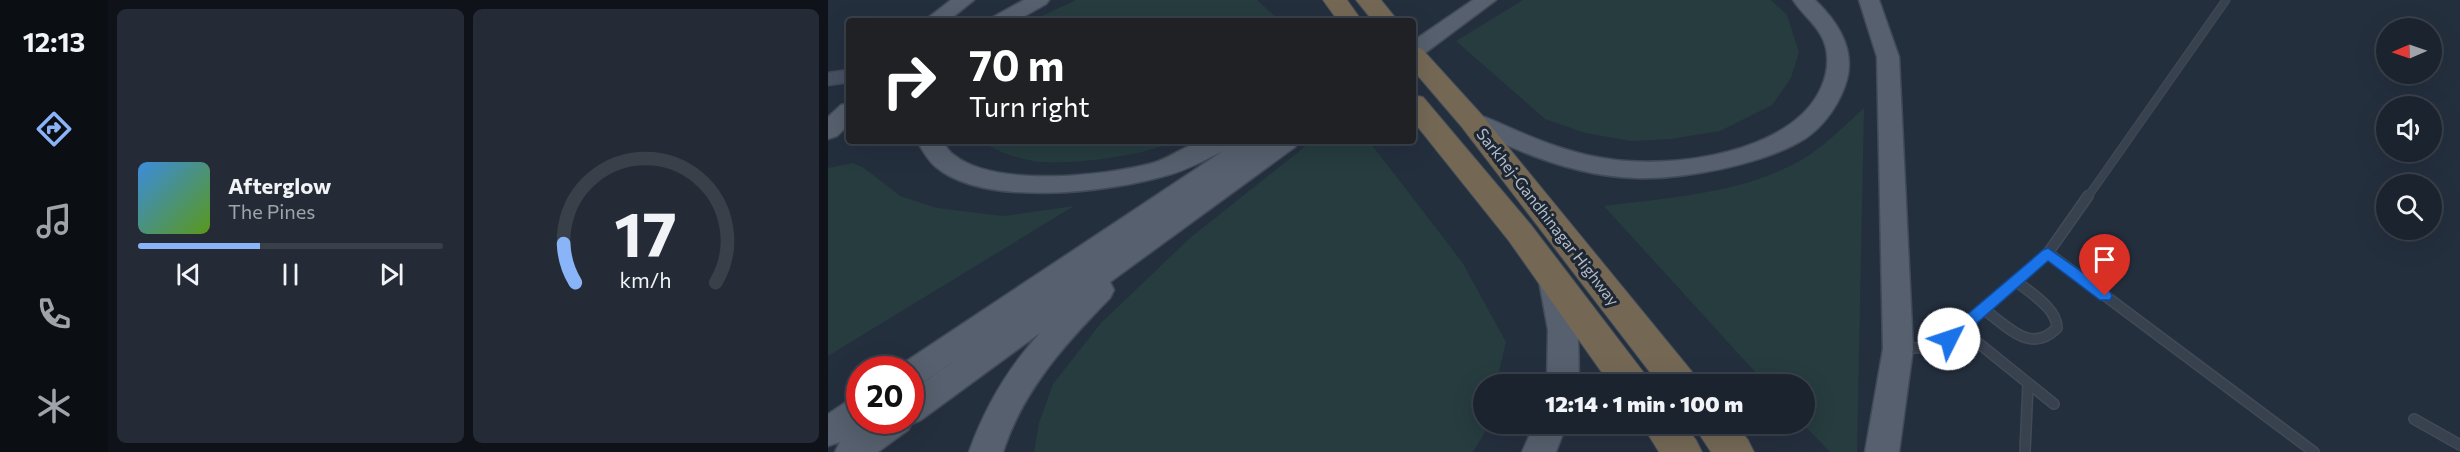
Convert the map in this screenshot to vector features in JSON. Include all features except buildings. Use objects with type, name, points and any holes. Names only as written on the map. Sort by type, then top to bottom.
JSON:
[{"type":"highway","points":[[1368,0],[1383,18]]},
{"type":"highway","name":"Sarkhej-Gandhinagar Highway","points":[[1416,56],[1471,120],[1672,374]]},
{"type":"highway","name":"Sarkhej-Gandhinagar Highway","points":[[1416,107],[1520,233],[1623,374]]},
{"type":"highway","points":[[1668,434],[1682,452]]},
{"type":"highway","points":[[1720,434],[1734,452]]},
{"type":"main road","points":[[938,18],[964,0]]},
{"type":"main road","points":[[958,18],[981,0]]},
{"type":"main road","points":[[1006,18],[1039,0]]},
{"type":"main road","points":[[1471,120],[1531,148],[1579,164],[1636,170],[1691,166],[1759,149],[1791,136],[1817,115],[1830,95],[1839,70],[1839,49],[1829,27],[1803,0]]},
{"type":"main road","points":[[1869,0],[1888,57],[1898,349],[1882,452]]},
{"type":"main road","points":[[1416,32],[1479,2]]},
{"type":"main road","points":[[1416,50],[1479,2]]},
{"type":"main road","points":[[828,108],[846,91]]},
{"type":"main road","points":[[828,130],[846,113]]},
{"type":"main road","points":[[930,144],[951,165],[976,177],[1044,186],[1122,178],[1152,171],[1217,144]]},
{"type":"main road","points":[[924,366],[1251,144]]},
{"type":"main road","points":[[924,400],[1282,144]]},
{"type":"main road","points":[[986,452],[1013,390],[1053,336],[1158,232]]},
{"type":"main road","points":[[1553,281],[1563,330],[1563,374]]},
{"type":"main road","points":[[828,432],[846,420]]},
{"type":"main road","points":[[852,452],[877,434]]},
{"type":"main road","points":[[1539,452],[1546,434]]},
{"type":"street","points":[[828,79],[846,76]]},
{"type":"lane","points":[[1898,349],[1924,349],[1938,345],[2048,253],[2226,0]]},
{"type":"lane","points":[[2048,253],[2314,452]]},
{"type":"lane","points":[[1983,309],[2027,339],[2034,341],[2048,337],[2057,328],[2054,315],[2016,281]]},
{"type":"lane","points":[[1961,328],[2054,404]]},
{"type":"lane","points":[[2025,452],[2028,384]]},
{"type":"lane","points":[[2414,419],[2460,445]]},
{"type":"green space","points":[[1076,0],[1257,0],[1277,18],[1037,18]]},
{"type":"green space","points":[[1523,0],[1771,0],[1787,15],[1799,52],[1791,78],[1772,105],[1720,131],[1671,139],[1631,141],[1585,133],[1545,119],[1456,41]]},
{"type":"green space","points":[[1864,108],[1857,452],[1830,452],[1813,434],[1815,434],[1815,374],[1757,374],[1604,206],[1698,194],[1744,183],[1799,162]]},
{"type":"green space","points":[[986,144],[1168,144],[1128,155],[1057,162],[1034,161],[1001,152]]},
{"type":"green space","points":[[1308,144],[1371,144],[1462,262],[1506,342],[1498,374],[1473,374],[1473,434],[1484,434],[1473,452],[1034,452],[1039,423],[1053,384],[1101,323],[1190,238]]},
{"type":"green space","points":[[853,163],[864,168],[900,196],[937,208],[1003,216],[1074,206],[828,356],[828,168]]},
{"type":"route","points":[[1949,339],[2048,253],[2105,296]]}]
